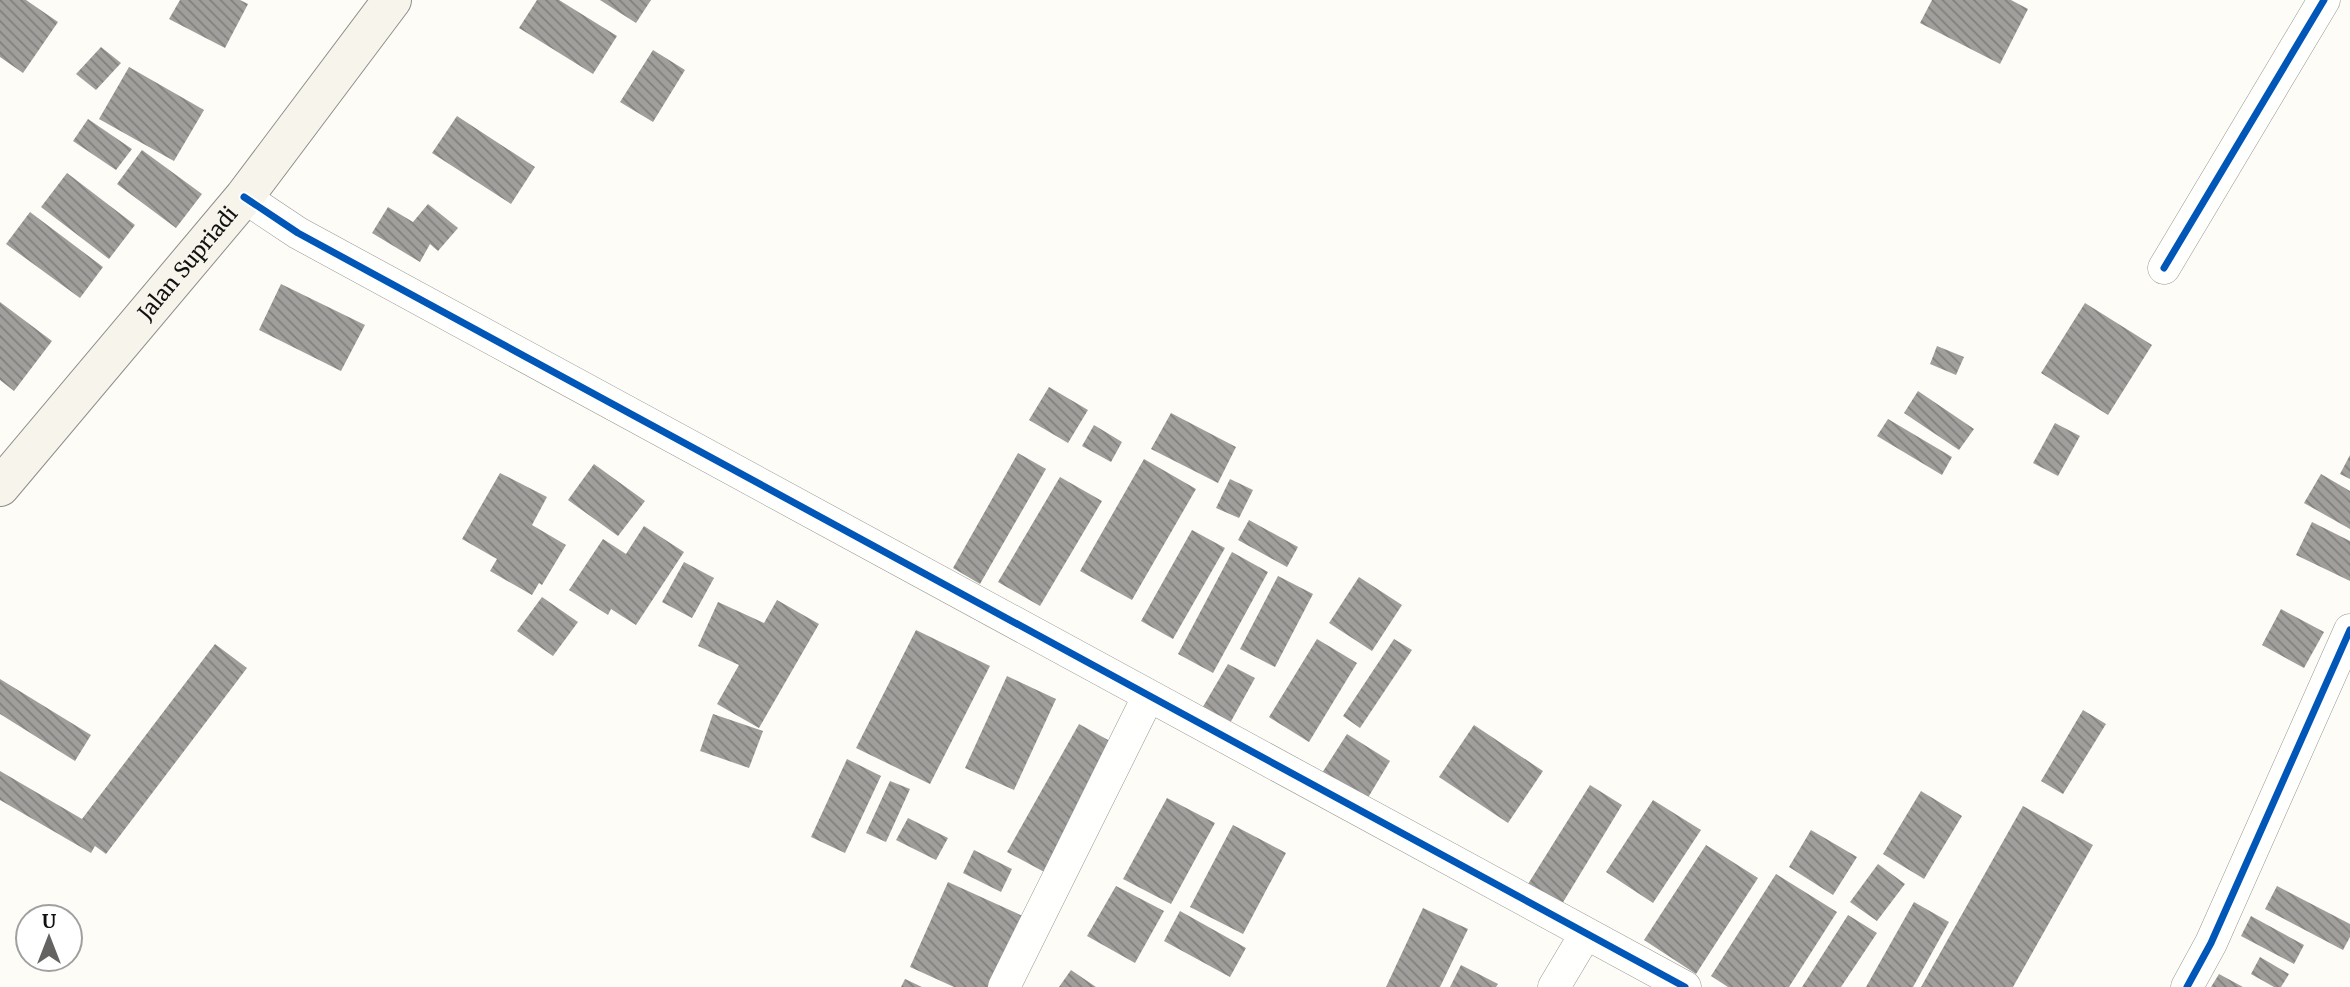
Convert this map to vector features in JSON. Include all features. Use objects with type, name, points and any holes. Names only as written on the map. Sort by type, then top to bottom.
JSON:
[{"type":"main road","name":"Jalan Supriadi","points":[[0,487],[244,197],[392,0]]},
{"type":"street","points":[[2164,268],[2324,0]]},
{"type":"street","points":[[244,197],[298,233],[1685,987]]},
{"type":"street","points":[[2187,987],[2211,943],[2350,630]]},
{"type":"street","points":[[1004,987],[1148,696]]},
{"type":"street","points":[[1554,987],[1585,935]]},
{"type":"building","points":[[0,0],[26,0],[58,22],[23,73],[0,57]]},
{"type":"building","points":[[180,0],[240,0],[248,4],[225,48],[169,19]]},
{"type":"building","points":[[537,0],[559,0],[617,36],[593,74],[519,28]]},
{"type":"building","points":[[600,0],[651,0],[636,23]]},
{"type":"building","points":[[1932,0],[2011,0],[2028,9],[2000,64],[1920,23]]},
{"type":"building","points":[[101,47],[121,63],[96,90],[76,74]]},
{"type":"building","points":[[653,50],[685,70],[653,122],[620,102]]},
{"type":"building","points":[[129,67],[204,110],[174,161],[99,119]]},
{"type":"building","points":[[457,116],[535,167],[511,204],[432,153]]},
{"type":"building","points":[[88,119],[132,149],[116,170],[73,141]]},
{"type":"building","points":[[142,150],[202,194],[176,228],[117,184]]},
{"type":"building","points":[[67,173],[135,225],[109,259],[41,207]]},
{"type":"building","points":[[428,204],[458,228],[438,251],[430,244],[420,262],[372,233],[388,207],[413,222]]},
{"type":"building","points":[[30,212],[103,267],[80,298],[6,244]]},
{"type":"building","points":[[281,284],[365,325],[341,371],[259,330]]},
{"type":"building","points":[[0,302],[52,341],[14,391],[0,380]]},
{"type":"building","points":[[2085,303],[2152,345],[2108,415],[2041,373]]},
{"type":"building","points":[[1937,346],[1964,357],[1956,375],[1930,364]]},
{"type":"building","points":[[1049,387],[1088,410],[1068,443],[1029,420]]},
{"type":"building","points":[[1918,391],[1974,429],[1959,450],[1904,413]]},
{"type":"building","points":[[1171,413],[1236,447],[1218,483],[1151,449]]},
{"type":"building","points":[[1888,419],[1952,457],[1942,475],[1877,436]]},
{"type":"building","points":[[2055,423],[2080,436],[2058,476],[2033,463]]},
{"type":"building","points":[[1094,425],[1122,442],[1111,462],[1082,446]]},
{"type":"building","points":[[1018,453],[1046,469],[980,584],[953,568]]},
{"type":"building","points":[[2350,455],[2350,479],[2340,474]]},
{"type":"building","points":[[1144,459],[1196,489],[1132,600],[1080,571]]},
{"type":"building","points":[[594,464],[645,501],[618,536],[568,500]]},
{"type":"building","points":[[500,473],[547,497],[532,525],[566,545],[542,585],[539,583],[532,595],[490,571],[497,559],[462,539]]},
{"type":"building","points":[[2321,474],[2350,491],[2350,529],[2304,503]]},
{"type":"building","points":[[1060,477],[1102,501],[1040,606],[998,582]]},
{"type":"building","points":[[1230,479],[1253,490],[1239,518],[1216,508]]},
{"type":"building","points":[[1249,520],[1298,547],[1287,567],[1238,540]]},
{"type":"building","points":[[2312,522],[2350,541],[2350,581],[2296,555]]},
{"type":"building","points":[[644,526],[684,552],[636,625],[611,609],[608,615],[569,590],[603,539],[626,554]]},
{"type":"building","points":[[1192,530],[1225,548],[1173,639],[1141,621]]},
{"type":"building","points":[[1232,552],[1268,572],[1213,673],[1178,654]]},
{"type":"building","points":[[684,562],[714,578],[692,618],[662,602]]},
{"type":"building","points":[[1278,576],[1313,594],[1275,667],[1240,649]]},
{"type":"building","points":[[1359,577],[1402,605],[1372,651],[1329,623]]},
{"type":"building","points":[[542,597],[578,622],[553,656],[517,631]]},
{"type":"building","points":[[777,600],[819,624],[759,728],[717,704],[739,665],[698,646],[718,602],[764,623]]},
{"type":"building","points":[[2281,609],[2324,632],[2304,668],[2262,645]]},
{"type":"building","points":[[916,630],[990,666],[930,784],[856,748]]},
{"type":"building","points":[[1317,639],[1357,663],[1309,742],[1269,717]]},
{"type":"building","points":[[1394,639],[1412,650],[1360,728],[1343,716]]},
{"type":"building","points":[[215,644],[247,668],[106,854],[95,846],[91,853],[0,800],[0,771],[82,819]]},
{"type":"building","points":[[1228,664],[1255,678],[1229,725],[1201,710]]},
{"type":"building","points":[[1007,676],[1056,699],[1014,790],[965,768]]},
{"type":"building","points":[[0,679],[91,735],[75,761],[0,714]]},
{"type":"building","points":[[2083,710],[2106,724],[2063,794],[2041,781]]},
{"type":"building","points":[[713,714],[763,731],[749,768],[700,751]]},
{"type":"building","points":[[1079,724],[1119,746],[1048,874],[1007,852]]},
{"type":"building","points":[[1474,725],[1543,771],[1508,823],[1439,777]]},
{"type":"building","points":[[1347,734],[1390,761],[1366,801],[1322,773]]},
{"type":"building","points":[[847,759],[881,776],[845,853],[811,837]]},
{"type":"building","points":[[890,781],[910,789],[886,842],[866,833]]},
{"type":"building","points":[[1590,785],[1622,805],[1562,904],[1528,884]]},
{"type":"building","points":[[1921,791],[1962,816],[1924,879],[1883,854]]},
{"type":"building","points":[[1167,798],[1215,823],[1171,904],[1123,879]]},
{"type":"building","points":[[1653,800],[1701,830],[1653,903],[1606,872]]},
{"type":"building","points":[[2023,806],[2093,845],[2013,987],[1921,987]]},
{"type":"building","points":[[908,818],[948,838],[936,860],[896,840]]},
{"type":"building","points":[[1233,825],[1286,853],[1243,934],[1190,907]]},
{"type":"building","points":[[1811,830],[1857,857],[1833,895],[1789,867]]},
{"type":"building","points":[[1706,845],[1758,878],[1696,974],[1644,940]]},
{"type":"building","points":[[974,850],[1012,869],[1001,892],[963,873]]},
{"type":"building","points":[[1878,864],[1905,884],[1877,921],[1850,902]]},
{"type":"building","points":[[1776,874],[1837,912],[1789,987],[1728,987],[1711,976]]},
{"type":"building","points":[[948,882],[1025,917],[993,987],[954,987],[910,967]]},
{"type":"building","points":[[1116,886],[1164,911],[1135,963],[1087,936]]},
{"type":"building","points":[[2277,886],[2350,924],[2350,937],[2343,950],[2265,909]]},
{"type":"building","points":[[1914,902],[1949,922],[1913,987],[1866,987]]},
{"type":"building","points":[[1423,908],[1468,929],[1440,987],[1386,987]]},
{"type":"building","points":[[1180,911],[1246,948],[1230,977],[1164,941]]},
{"type":"building","points":[[1848,915],[1877,933],[1841,987],[1802,987]]},
{"type":"building","points":[[2251,916],[2304,945],[2294,964],[2241,936]]},
{"type":"building","points":[[2260,957],[2289,974],[2281,987],[2274,987],[2251,974]]},
{"type":"building","points":[[1461,965],[1498,984],[1496,987],[1450,987]]},
{"type":"building","points":[[1071,970],[1096,987],[1059,987]]},
{"type":"building","points":[[2219,974],[2243,987],[2211,987]]},
{"type":"building","points":[[905,979],[922,987],[901,987]]},
{"type":"cycle path","points":[[2164,268],[2324,0]]},
{"type":"cycle path","points":[[244,197],[298,233],[1685,987]]},
{"type":"cycle path","points":[[2187,987],[2211,943],[2350,630]]}]
